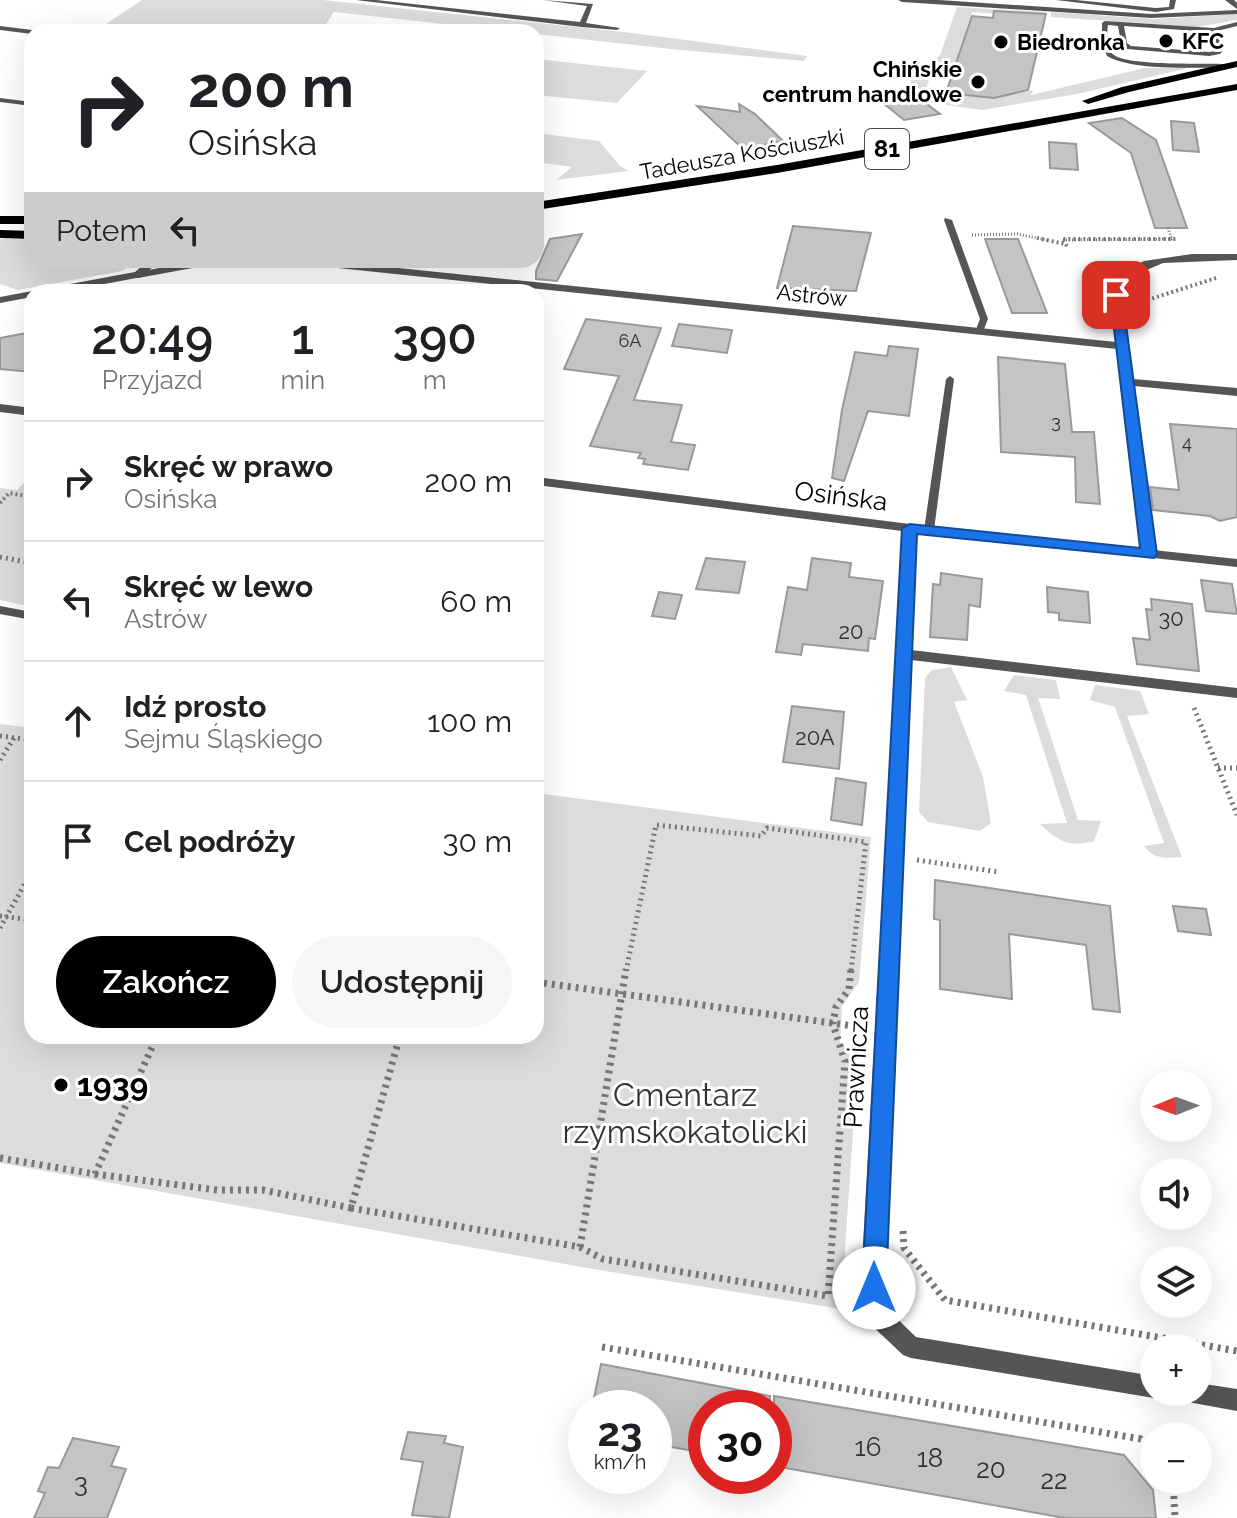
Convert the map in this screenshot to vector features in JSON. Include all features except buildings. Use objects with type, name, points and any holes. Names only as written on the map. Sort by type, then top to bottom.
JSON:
[{"type":"main road","points":[[1088,101],[1237,64]]},
{"type":"main road","name":"Tadeusza Kościuszki","points":[[544,191],[764,158],[1237,75]]},
{"type":"main road","name":"Tadeusza Kościuszki","points":[[544,205],[747,174],[1237,87]]},
{"type":"main road","points":[[0,220],[24,220]]},
{"type":"main road","points":[[0,234],[24,235]]},
{"type":"street","points":[[902,0],[1151,16],[1237,10]]},
{"type":"street","points":[[1229,0],[1237,10]]},
{"type":"street","points":[[1149,554],[1116,295],[1121,277],[1136,267],[1173,257],[1237,257]]},
{"type":"street","points":[[138,275],[146,268]]},
{"type":"street","points":[[88,284],[176,268]]},
{"type":"street","name":"Astrów","points":[[367,268],[520,284]]},
{"type":"street","name":"Astrów","points":[[544,287],[1123,346]]},
{"type":"street","points":[[0,300],[24,296]]},
{"type":"street","points":[[1127,382],[1237,392]]},
{"type":"street","points":[[0,408],[24,411]]},
{"type":"street","name":"Osińska","points":[[544,482],[920,529],[1237,563]]},
{"type":"street","name":"Prawnicza","points":[[920,529],[903,654],[873,1263],[875,1313],[911,1347],[1140,1385]]},
{"type":"street","points":[[903,654],[1237,693]]},
{"type":"street","points":[[1212,1396],[1237,1400]]},
{"type":"lane","points":[[359,0],[617,28]]},
{"type":"lane","points":[[546,0],[591,5],[582,25]]},
{"type":"lane","points":[[1059,0],[1156,10],[1172,8],[1173,0]]},
{"type":"lane","points":[[559,22],[570,3]]},
{"type":"lane","points":[[1223,66],[1182,62],[1124,63],[1107,53],[1105,23],[1214,30],[1237,24]]},
{"type":"lane","points":[[1121,24],[1124,43],[1129,48],[1209,54],[1218,53],[1221,49],[1214,30]]},
{"type":"lane","points":[[0,28],[24,31]]},
{"type":"lane","points":[[0,100],[24,103]]},
{"type":"lane","points":[[948,220],[984,319],[979,332]]},
{"type":"lane","points":[[920,529],[950,379]]},
{"type":"lane","points":[[0,610],[24,614]]},
{"type":"path","points":[[1168,228],[1173,242]]},
{"type":"path","points":[[960,235],[1017,234],[1066,245],[1062,239],[1173,242],[1185,239]]},
{"type":"path","points":[[1125,239],[1129,247]]},
{"type":"path","points":[[1132,305],[1215,278],[1226,278]]},
{"type":"path","points":[[0,503],[9,493],[24,496]]},
{"type":"path","points":[[0,557],[24,562]]},
{"type":"path","points":[[1186,687],[1237,815]]},
{"type":"path","points":[[0,736],[24,739]]},
{"type":"path","points":[[0,760],[14,738]]},
{"type":"path","points":[[1218,768],[1237,768]]},
{"type":"path","points":[[0,1158],[217,1190],[263,1190],[580,1247],[603,1259],[828,1296],[845,1061],[833,1034],[834,1005],[849,989],[866,842],[767,828],[761,836],[656,825],[621,993],[580,1247]]},
{"type":"path","points":[[914,873],[914,859],[999,872]]},
{"type":"path","points":[[0,928],[3,916],[24,883]]},
{"type":"path","points":[[3,916],[24,919]]},
{"type":"path","points":[[544,983],[886,1030]]},
{"type":"path","points":[[95,1174],[153,1044]]},
{"type":"path","points":[[351,1208],[398,1044]]},
{"type":"path","points":[[903,1221],[904,1248],[945,1300],[1237,1351]]},
{"type":"path","points":[[602,1347],[1140,1439]]},
{"type":"path","points":[[1174,1494],[1175,1518]]},
{"type":"green space","points":[[142,0],[323,0],[624,32],[807,56],[804,61],[544,35],[544,24],[443,24],[334,12],[326,24],[106,24]]},
{"type":"green space","points":[[957,7],[1046,12],[1045,17],[972,12],[952,75],[931,72],[926,90],[994,98],[1033,90],[1031,95],[1145,68],[1193,67],[1077,94],[982,110],[903,99],[905,87],[910,88],[912,65],[931,63],[940,55]]},
{"type":"green space","points":[[1051,12],[1153,19],[1237,14],[1237,20],[1197,27],[1051,17]]},
{"type":"green space","points":[[544,60],[647,71],[617,103],[544,96]]},
{"type":"green space","points":[[544,134],[599,141],[620,166],[629,171],[556,180],[572,167],[544,163]]},
{"type":"green space","points":[[0,239],[24,239],[24,268],[126,268],[51,284],[24,284],[24,289],[18,290],[0,284]]},
{"type":"green space","points":[[24,483],[24,605],[0,600],[0,488],[17,490]]},
{"type":"green space","points":[[951,667],[967,700],[954,702],[983,777],[991,823],[980,831],[928,822],[919,812],[925,678],[932,670]]},
{"type":"green space","points":[[1014,675],[1056,680],[1060,699],[1038,698],[1078,820],[1101,821],[1094,841],[1077,844],[1064,842],[1040,824],[1067,823],[1026,695],[1004,691]]},
{"type":"green space","points":[[1095,685],[1140,691],[1149,714],[1127,716],[1182,857],[1156,856],[1144,846],[1164,843],[1115,707],[1090,700]]},
{"type":"green space","name":"Cmentarz rzymskokatolicki","points":[[0,724],[24,727],[24,1044],[544,1044],[544,794],[871,837],[859,982],[842,1006],[840,1042],[851,1055],[857,1073],[841,1309],[593,1269],[0,1163]]},
{"type":"place","name":"KFC","points":[[1166,41]]},
{"type":"place","name":"Biedronka","points":[[1001,42]]},
{"type":"place","name":"Chińskie centrum handlowe","points":[[978,82]]},
{"type":"place","name":"1939","points":[[61,1085]]},
{"type":"route","points":[[874,1288],[910,528],[1149,554],[1116,295]]}]
